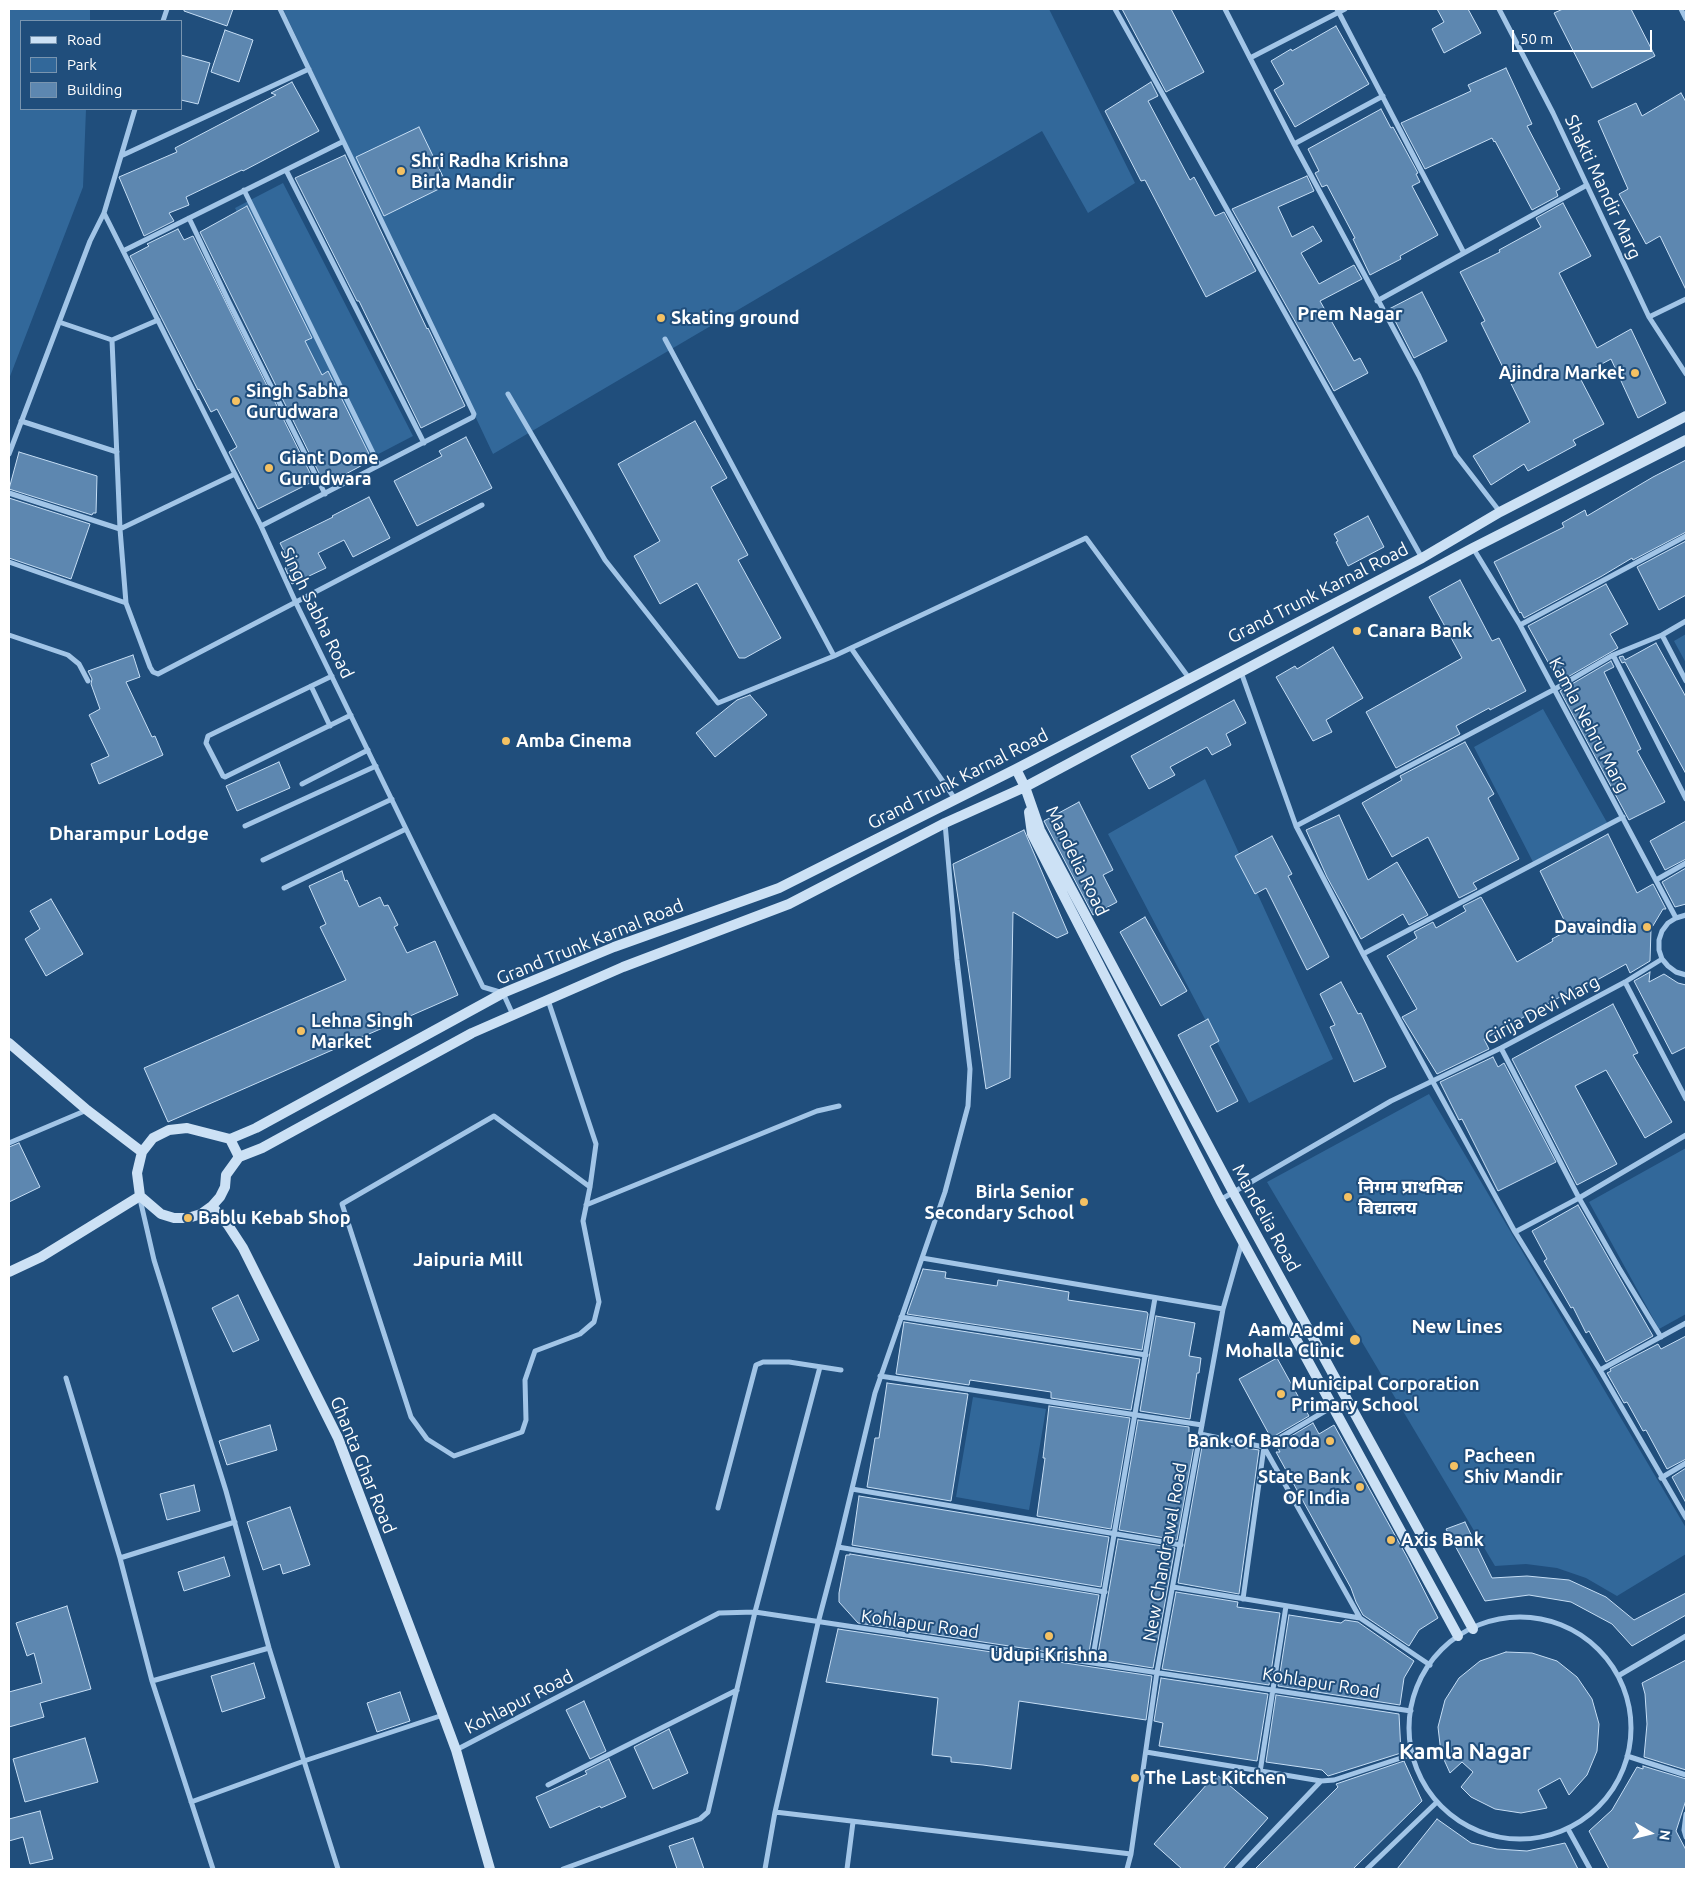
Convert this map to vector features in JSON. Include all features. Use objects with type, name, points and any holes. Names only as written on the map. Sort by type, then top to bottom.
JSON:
[{"type":"main road","name":"Grand Trunk Karnal Road","points":[[230,1139],[256,1128],[503,993],[614,947],[779,888],[1422,558],[1500,512],[1686,416]]},
{"type":"main road","name":"Grand Trunk Karnal Road","points":[[239,1157],[262,1148],[472,1033],[623,967],[789,904],[945,824],[1025,787],[1473,548],[1686,440]]},
{"type":"main road","points":[[1016,768],[1025,787]]},
{"type":"main road","name":"Mandelia Road","points":[[1025,787],[1040,830],[1233,1192],[1473,1629]]},
{"type":"main road","name":"Mandelia Road","points":[[1025,787],[1032,834],[1220,1200],[1458,1636]]},
{"type":"main road","points":[[9,1042],[87,1110],[142,1152]]},
{"type":"main road","points":[[187,1128],[230,1139],[239,1157],[226,1175],[220,1197],[212,1206],[201,1214],[188,1218],[174,1218],[161,1214],[140,1196],[136,1174],[142,1152],[153,1138],[169,1130],[187,1128]]},
{"type":"main road","points":[[9,1272],[41,1257],[140,1196]]},
{"type":"main road","name":"Ghanta Ghar Road","points":[[212,1206],[228,1225],[243,1248],[338,1438],[456,1750],[490,1869]]},
{"type":"street","points":[[260,526],[474,417],[280,9]]},
{"type":"street","points":[[1115,9],[1422,558]]},
{"type":"street","points":[[1225,9],[1294,144],[1419,376],[1456,455],[1500,512]]},
{"type":"street","points":[[1250,58],[1338,10],[1345,9]]},
{"type":"street","name":"Shakti Mandir Marg","points":[[1500,9],[1553,114],[1649,317],[1686,374]]},
{"type":"street","points":[[1681,9],[1686,19]]},
{"type":"street","points":[[1338,10],[1464,254]]},
{"type":"street","points":[[122,155],[309,70]]},
{"type":"street","points":[[1294,144],[1383,96]]},
{"type":"street","points":[[9,454],[90,241],[104,213],[136,110]]},
{"type":"street","points":[[123,251],[342,142]]},
{"type":"street","points":[[286,170],[424,443]]},
{"type":"street","points":[[1377,300],[1464,254],[1586,185]]},
{"type":"street","points":[[244,190],[379,465]]},
{"type":"street","name":"Singh Sabha Road","points":[[104,213],[235,474],[483,987],[503,993]]},
{"type":"street","points":[[189,218],[325,494]]},
{"type":"street","points":[[1649,317],[1686,299]]},
{"type":"street","points":[[59,322],[112,340],[158,320]]},
{"type":"street","points":[[665,339],[834,656]]},
{"type":"street","points":[[112,340],[120,529],[126,603],[153,672],[158,674],[482,505]]},
{"type":"street","points":[[508,394],[605,560],[718,703],[834,656],[1086,538],[1189,678]]},
{"type":"street","points":[[21,421],[117,452]]},
{"type":"street","points":[[9,494],[120,529],[235,474]]},
{"type":"street","points":[[1520,625],[1686,536]]},
{"type":"street","name":"Kamla Nehru Marg","points":[[1473,548],[1520,625],[1676,918]]},
{"type":"street","points":[[9,562],[126,603]]},
{"type":"street","points":[[1296,826],[1555,689],[1613,655],[1662,635],[1686,621]]},
{"type":"street","points":[[1662,635],[1686,681]]},
{"type":"street","points":[[9,636],[68,655],[79,664],[88,681]]},
{"type":"street","points":[[851,648],[955,799]]},
{"type":"street","points":[[1613,655],[1686,799]]},
{"type":"street","points":[[1241,672],[1296,826],[1515,1232],[1600,1370],[1661,1478],[1686,1518]]},
{"type":"street","points":[[332,676],[208,736],[206,743],[222,776],[225,777],[351,715]]},
{"type":"street","points":[[311,686],[330,726]]},
{"type":"street","points":[[302,784],[368,750]]},
{"type":"street","points":[[245,826],[376,766]]},
{"type":"street","points":[[264,860],[392,799]]},
{"type":"street","points":[[1364,954],[1622,817]]},
{"type":"street","points":[[765,1869],[774,1812],[818,1623],[880,1376],[945,1192],[968,1106],[970,1069],[945,824]]},
{"type":"street","points":[[284,888],[406,829]]},
{"type":"street","points":[[1656,880],[1686,863]]},
{"type":"street","points":[[1686,915],[1668,923],[1662,931],[1659,940],[1662,959],[1676,972],[1686,975]]},
{"type":"street","name":"Girija Devi Marg","points":[[1220,1200],[1390,1101],[1501,1048],[1624,982],[1662,959]]},
{"type":"street","points":[[1624,982],[1686,1099]]},
{"type":"street","points":[[503,993],[513,1015]]},
{"type":"street","points":[[548,1000],[596,1144],[590,1187],[583,1221],[599,1302],[594,1322],[580,1334],[535,1351],[525,1380],[526,1420],[522,1432],[454,1456],[427,1439],[411,1417],[342,1204],[494,1116],[590,1187]]},
{"type":"street","points":[[1501,1048],[1579,1198],[1661,1337]]},
{"type":"street","points":[[586,1205],[817,1111],[839,1106]]},
{"type":"street","points":[[9,1143],[87,1110]]},
{"type":"street","points":[[1515,1232],[1579,1198],[1686,1135]]},
{"type":"street","points":[[140,1196],[154,1260],[235,1522],[269,1648],[338,1869]]},
{"type":"street","name":"New Chandrawal Road","points":[[1127,1869],[1131,1854],[1157,1672],[1200,1434],[1223,1309],[1242,1241]]},
{"type":"street","points":[[922,1258],[1223,1309]]},
{"type":"street","points":[[1092,1662],[1155,1298]]},
{"type":"street","points":[[901,1317],[1146,1355]]},
{"type":"street","points":[[1600,1370],[1686,1323]]},
{"type":"street","points":[[718,1508],[756,1365],[762,1362],[789,1362],[841,1370]]},
{"type":"street","points":[[564,1869],[704,1817],[710,1804],[755,1612],[820,1367]]},
{"type":"street","points":[[880,1376],[1136,1413],[1202,1425]]},
{"type":"street","points":[[66,1378],[120,1558],[152,1681],[213,1869]]},
{"type":"street","points":[[1200,1434],[1264,1447],[1332,1407]]},
{"type":"street","points":[[1243,1599],[1264,1447]]},
{"type":"street","points":[[1264,1447],[1360,1618]]},
{"type":"street","points":[[1661,1478],[1686,1463]]},
{"type":"street","points":[[852,1489],[1181,1545]]},
{"type":"street","points":[[120,1558],[235,1522]]},
{"type":"street","points":[[838,1547],[1105,1592]]},
{"type":"street","points":[[1173,1587],[1360,1618],[1430,1665]]},
{"type":"street","points":[[1260,1772],[1286,1606]]},
{"type":"street","name":"Kohlapur Road","points":[[456,1750],[719,1614],[755,1612],[1411,1711]]},
{"type":"street","points":[[1524,1617],[1543,1620],[1561,1625],[1579,1634],[1607,1660],[1625,1691],[1631,1724],[1627,1756],[1621,1774],[1611,1791],[1599,1806],[1584,1819],[1568,1829],[1549,1836],[1529,1839],[1508,1839],[1488,1835],[1469,1827],[1437,1802],[1418,1771],[1413,1754],[1410,1739],[1411,1711],[1416,1691],[1430,1665],[1436,1656],[1458,1636],[1485,1623],[1504,1619],[1524,1617]]},
{"type":"street","points":[[1618,1676],[1686,1636]]},
{"type":"street","points":[[152,1681],[269,1648]]},
{"type":"street","points":[[548,1785],[737,1690]]},
{"type":"street","points":[[192,1802],[304,1761],[443,1715]]},
{"type":"street","points":[[1146,1752],[1321,1782],[1340,1778],[1413,1754]]},
{"type":"street","points":[[1627,1756],[1686,1775]]},
{"type":"street","points":[[1237,1869],[1321,1782]]},
{"type":"street","points":[[1367,1869],[1437,1802]]},
{"type":"street","points":[[774,1812],[1131,1854]]},
{"type":"street","points":[[1686,1814],[1684,1830],[1686,1837]]},
{"type":"street","points":[[846,1869],[853,1822]]},
{"type":"street","points":[[1568,1829],[1590,1869]]},
{"type":"green space","points":[[9,9],[90,9],[90,20],[20,20],[20,110],[86,110],[83,187],[9,379]]},
{"type":"green space","points":[[283,9],[1049,9],[1135,183],[1088,213],[1042,131],[493,454]]},
{"type":"green space","points":[[283,183],[413,436],[365,461],[235,208]]},
{"type":"green space","points":[[1686,634],[1686,663],[1674,641]]},
{"type":"green space","points":[[1543,709],[1609,826],[1533,862],[1474,747]]},
{"type":"green space","points":[[1205,779],[1333,1059],[1249,1103],[1108,834]]},
{"type":"green space","points":[[1429,1094],[1686,1528],[1686,1554],[1617,1596],[1586,1578],[1557,1568],[1526,1564],[1495,1566],[1267,1182]]},
{"type":"green space","points":[[1686,1148],[1686,1314],[1659,1329],[1589,1202]]},
{"type":"green space","points":[[973,1397],[1046,1409],[1029,1510],[956,1497]]},
{"type":"building","points":[[184,9],[233,9],[227,26],[184,11]]},
{"type":"building","points":[[1122,9],[1171,9],[1204,72],[1166,92]]},
{"type":"building","points":[[1437,9],[1468,9],[1481,33],[1444,53],[1432,29],[1444,22]]},
{"type":"building","points":[[1563,9],[1631,9],[1655,56],[1592,88],[1554,13]]},
{"type":"building","points":[[1336,26],[1369,84],[1295,127],[1274,90],[1284,84],[1271,61]]},
{"type":"building","points":[[225,30],[253,40],[239,82],[211,72]]},
{"type":"building","points":[[182,55],[210,63],[198,104],[182,100]]},
{"type":"building","points":[[1506,68],[1532,124],[1527,126],[1560,189],[1556,191],[1558,196],[1532,210],[1492,138],[1425,169],[1401,123],[1471,91],[1468,85]]},
{"type":"building","points":[[292,82],[319,131],[243,171],[186,197],[189,205],[169,213],[174,221],[144,236],[119,177],[177,152],[175,148],[276,95],[271,93]]},
{"type":"building","points":[[1151,82],[1158,96],[1148,101],[1190,180],[1194,177],[1215,216],[1224,212],[1256,271],[1206,297],[1145,180],[1141,181],[1105,111]]},
{"type":"building","points":[[1681,93],[1686,102],[1686,290],[1660,236],[1646,244],[1619,194],[1628,189],[1598,121],[1636,103],[1642,116]]},
{"type":"building","points":[[1381,109],[1418,173],[1416,174],[1420,182],[1412,186],[1438,235],[1400,256],[1401,259],[1370,275],[1353,239],[1355,238],[1327,185],[1322,187],[1315,173],[1319,171],[1308,149]]},
{"type":"building","name":"Shri Radha Krishna Birla Mandir","points":[[419,127],[447,185],[384,216],[356,157]]},
{"type":"building","points":[[345,155],[465,406],[421,428],[359,301],[357,301],[295,178]]},
{"type":"building","points":[[1307,176],[1314,191],[1278,207],[1292,237],[1313,226],[1322,241],[1301,253],[1319,284],[1354,265],[1362,279],[1320,301],[1354,361],[1360,358],[1368,373],[1334,391],[1232,209]]},
{"type":"building","points":[[1563,203],[1591,256],[1559,273],[1597,348],[1631,329],[1666,403],[1638,418],[1611,359],[1579,376],[1604,424],[1573,440],[1576,445],[1528,471],[1524,464],[1491,485],[1473,456],[1530,422],[1481,323],[1485,321],[1460,272],[1500,252],[1499,250],[1541,227],[1536,218]]},
{"type":"building","points":[[247,206],[312,338],[305,341],[322,375],[328,371],[372,460],[325,485],[200,232]]},
{"type":"building","points":[[178,229],[184,240],[193,236],[314,481],[258,509],[229,452],[237,447],[217,409],[211,412],[198,390],[130,256],[149,246],[147,244]]},
{"type":"building","points":[[1422,292],[1447,341],[1414,358],[1389,309]]},
{"type":"building","points":[[695,421],[727,478],[711,487],[748,555],[738,560],[781,638],[745,658],[739,658],[697,583],[660,604],[634,556],[660,541],[618,464]]},
{"type":"building","points":[[466,437],[492,488],[417,526],[394,481],[442,456],[439,451]]},
{"type":"building","points":[[19,452],[97,476],[96,513],[92,515],[9,489]]},
{"type":"building","points":[[1686,460],[1686,532],[1633,560],[1632,558],[1524,618],[1494,562],[1564,527],[1562,523],[1585,510],[1587,516]]},
{"type":"building","points":[[369,497],[390,538],[353,557],[344,540],[318,553],[326,568],[292,584],[285,568],[291,565],[280,543]]},
{"type":"building","points":[[9,498],[90,524],[71,579],[9,558]]},
{"type":"building","points":[[1368,516],[1384,547],[1348,566],[1334,534]]},
{"type":"building","points":[[1686,541],[1686,595],[1659,610],[1637,567]]},
{"type":"building","points":[[1460,580],[1492,641],[1499,638],[1526,691],[1456,726],[1460,734],[1396,768],[1366,712],[1462,658],[1429,597]]},
{"type":"building","points":[[1606,584],[1628,624],[1610,634],[1618,648],[1559,682],[1528,626]]},
{"type":"building","points":[[1656,643],[1686,697],[1686,774],[1625,662],[1622,663],[1619,657],[1623,656],[1625,660]]},
{"type":"building","points":[[1333,647],[1363,698],[1326,720],[1332,732],[1313,741],[1276,677],[1295,666],[1297,669]]},
{"type":"building","points":[[133,655],[140,677],[126,682],[152,737],[155,736],[163,755],[99,784],[91,764],[109,756],[89,715],[100,709],[88,671]]},
{"type":"building","points":[[1611,661],[1614,667],[1604,672],[1641,749],[1637,751],[1665,802],[1629,820],[1560,691]]},
{"type":"building","points":[[750,695],[767,715],[715,757],[696,733],[737,700]]},
{"type":"building","points":[[1234,700],[1246,723],[1226,734],[1231,745],[1212,755],[1207,747],[1170,767],[1175,775],[1149,789],[1131,756]]},
{"type":"building","points":[[1465,742],[1494,794],[1488,798],[1519,859],[1473,883],[1477,889],[1459,898],[1428,837],[1392,857],[1362,803],[1402,780],[1400,776]]},
{"type":"building","points":[[279,762],[290,788],[237,811],[226,786]]},
{"type":"building","points":[[1079,802],[1113,870],[1103,875],[1117,902],[1093,915],[1044,821]]},
{"type":"building","points":[[1339,815],[1368,880],[1397,862],[1428,915],[1409,925],[1403,914],[1361,939],[1327,877],[1306,830]]},
{"type":"building","points":[[1686,821],[1686,859],[1665,870],[1650,841]]},
{"type":"building","points":[[1024,830],[1068,933],[1057,938],[1013,912],[1010,1078],[986,1089],[953,864]]},
{"type":"building","points":[[1608,834],[1637,893],[1653,884],[1666,909],[1663,909],[1651,929],[1650,961],[1630,973],[1626,964],[1579,990],[1578,987],[1484,1039],[1489,1049],[1437,1074],[1402,1017],[1417,1009],[1387,956],[1417,938],[1414,932],[1433,922],[1436,928],[1466,911],[1463,906],[1481,897],[1517,962],[1569,930],[1540,871]]},
{"type":"building","points":[[1272,836],[1292,874],[1288,876],[1329,957],[1307,970],[1266,888],[1255,894],[1235,856]]},
{"type":"building","points":[[1686,868],[1686,904],[1675,907],[1662,882]]},
{"type":"building","name":"Lehna Singh Market","points":[[342,871],[345,881],[347,880],[359,907],[380,897],[384,906],[388,905],[398,925],[394,927],[407,953],[435,941],[458,995],[168,1122],[144,1068],[346,980],[320,927],[326,924],[309,886]]},
{"type":"building","points":[[51,899],[83,954],[46,976],[25,939],[40,929],[30,911]]},
{"type":"building","points":[[1145,917],[1187,991],[1161,1006],[1120,932]]},
{"type":"building","points":[[1650,972],[1649,982],[1664,974],[1678,983],[1686,985],[1686,1047],[1672,1054],[1634,981]]},
{"type":"building","points":[[1341,982],[1358,1014],[1361,1013],[1386,1067],[1354,1082],[1330,1027],[1335,1025],[1320,994]]},
{"type":"building","points":[[1613,1004],[1638,1053],[1633,1055],[1672,1122],[1645,1138],[1606,1070],[1575,1086],[1617,1164],[1577,1185],[1512,1059]]},
{"type":"building","points":[[1208,1019],[1219,1041],[1210,1046],[1238,1101],[1217,1112],[1178,1035]]},
{"type":"building","points":[[1493,1057],[1498,1067],[1504,1063],[1556,1162],[1498,1191],[1462,1119],[1459,1120],[1440,1082]]},
{"type":"building","points":[[19,1143],[40,1187],[9,1202],[9,1147]]},
{"type":"building","points":[[1578,1205],[1653,1336],[1606,1362],[1589,1331],[1586,1333],[1573,1307],[1571,1308],[1544,1261],[1547,1259],[1532,1231]]},
{"type":"building","points":[[923,1269],[946,1272],[945,1278],[997,1286],[998,1280],[1069,1292],[1068,1300],[1147,1312],[1142,1350],[907,1314]]},
{"type":"building","points":[[238,1295],[259,1340],[233,1352],[212,1308]]},
{"type":"building","points":[[1156,1316],[1195,1323],[1189,1356],[1201,1358],[1190,1419],[1140,1411]]},
{"type":"building","points":[[904,1322],[1140,1359],[1131,1410],[1051,1398],[1051,1392],[970,1380],[969,1385],[896,1374]]},
{"type":"building","points":[[1686,1336],[1686,1459],[1667,1469],[1646,1430],[1643,1431],[1627,1402],[1624,1403],[1607,1373],[1611,1371],[1610,1369],[1658,1344],[1661,1349]]},
{"type":"building","points":[[1277,1358],[1309,1416],[1271,1438],[1239,1379]]},
{"type":"building","points":[[887,1383],[968,1394],[951,1501],[867,1487],[875,1438],[879,1438]]},
{"type":"building","points":[[1049,1406],[1130,1418],[1111,1529],[1037,1516],[1045,1458],[1043,1458]]},
{"type":"building","points":[[1138,1420],[1189,1427],[1189,1439],[1195,1440],[1177,1540],[1119,1530]]},
{"type":"building","points":[[1313,1423],[1319,1434],[1334,1425],[1407,1557],[1438,1618],[1419,1630],[1409,1646],[1363,1615],[1351,1588],[1276,1452],[1280,1452],[1276,1445]]},
{"type":"building","points":[[270,1425],[277,1450],[227,1465],[219,1441]]},
{"type":"building","points":[[1203,1441],[1259,1450],[1239,1594],[1178,1583]]},
{"type":"building","points":[[1686,1468],[1686,1503],[1672,1477]]},
{"type":"building","points":[[194,1485],[200,1511],[167,1520],[160,1494]]},
{"type":"building","points":[[859,1496],[1109,1537],[1101,1587],[852,1545]]},
{"type":"building","points":[[290,1507],[310,1565],[283,1574],[280,1564],[263,1570],[247,1522]]},
{"type":"building","points":[[1465,1522],[1492,1578],[1527,1576],[1569,1580],[1606,1597],[1634,1620],[1686,1593],[1686,1615],[1632,1646],[1612,1624],[1571,1602],[1529,1595],[1485,1601],[1446,1529]]},
{"type":"building","points":[[1118,1539],[1175,1548],[1153,1668],[1097,1659]]},
{"type":"building","points":[[850,1554],[1099,1595],[1088,1658],[858,1623],[839,1602],[846,1555]]},
{"type":"building","points":[[224,1557],[230,1576],[184,1591],[178,1572]]},
{"type":"building","points":[[1176,1592],[1238,1602],[1237,1607],[1280,1613],[1269,1685],[1162,1669]]},
{"type":"building","points":[[67,1606],[91,1689],[40,1703],[44,1717],[9,1727],[9,1692],[42,1683],[34,1653],[27,1656],[16,1623]]},
{"type":"building","points":[[1289,1615],[1341,1623],[1345,1620],[1358,1622],[1414,1661],[1404,1678],[1400,1705],[1278,1686]]},
{"type":"building","points":[[838,1629],[1152,1676],[1146,1720],[1019,1701],[1011,1769],[951,1762],[951,1757],[932,1755],[938,1698],[826,1682]]},
{"type":"building","points":[[1506,1652],[1532,1653],[1557,1661],[1577,1677],[1592,1699],[1599,1724],[1597,1751],[1587,1775],[1569,1795],[1560,1778],[1538,1790],[1547,1808],[1521,1813],[1495,1809],[1471,1797],[1461,1787],[1473,1772],[1462,1762],[1450,1773],[1441,1753],[1438,1727],[1445,1700],[1459,1678],[1480,1661]]},
{"type":"building","points":[[1686,1660],[1686,1770],[1644,1757],[1647,1724],[1645,1694],[1642,1683]]},
{"type":"building","points":[[254,1663],[265,1698],[222,1712],[211,1676]]},
{"type":"building","points":[[1161,1678],[1268,1694],[1257,1761],[1159,1746],[1163,1723],[1154,1721]]},
{"type":"building","points":[[400,1692],[410,1721],[377,1732],[367,1703]]},
{"type":"building","points":[[1276,1695],[1399,1714],[1401,1753],[1328,1776],[1322,1770],[1266,1762]]},
{"type":"building","points":[[584,1701],[606,1751],[590,1759],[566,1710]]},
{"type":"building","points":[[669,1729],[688,1773],[653,1789],[634,1747]]},
{"type":"building","points":[[85,1738],[98,1782],[25,1802],[13,1759]]},
{"type":"building","points":[[609,1759],[626,1797],[550,1828],[536,1797],[587,1774],[585,1771]]},
{"type":"building","points":[[1404,1761],[1422,1801],[1353,1869],[1255,1869],[1338,1787],[1336,1784]]},
{"type":"building","points":[[1643,1766],[1686,1779],[1686,1800],[1676,1831],[1686,1850],[1686,1869],[1609,1869],[1589,1831],[1612,1810],[1637,1767],[1643,1769]]},
{"type":"building","points":[[1216,1774],[1268,1818],[1223,1869],[1182,1869],[1154,1844]]},
{"type":"building","points":[[40,1811],[53,1859],[30,1864],[23,1837],[9,1841],[9,1819]]},
{"type":"building","points":[[1437,1819],[1471,1843],[1497,1849],[1527,1851],[1565,1843],[1578,1869],[1397,1869]]},
{"type":"building","points":[[693,1838],[704,1869],[677,1869],[669,1846]]},
{"type":"place","name":"Shri Radha Krishna Birla Mandir","points":[[401,171]]},
{"type":"place","name":"Skating ground","points":[[661,318]]},
{"type":"place","name":"Ajindra Market","points":[[1635,373]]},
{"type":"place","name":"Singh Sabha Gurudwara","points":[[236,401]]},
{"type":"place","name":"Giant Dome Gurudwara","points":[[269,468]]},
{"type":"place","name":"Canara Bank","points":[[1357,631]]},
{"type":"place","name":"Amba Cinema","points":[[506,741]]},
{"type":"place","name":"Davaindia","points":[[1647,927]]},
{"type":"place","name":"Lehna Singh Market","points":[[301,1031]]},
{"type":"place","name":"निगम प्राथमिक विद्यालय","points":[[1348,1197]]},
{"type":"place","name":"Birla Senior Secondary School","points":[[1084,1202]]},
{"type":"place","name":"Bablu Kebab Shop","points":[[188,1218]]},
{"type":"place","name":"Aam Aadmi Mohalla Clinic","points":[[1355,1340]]},
{"type":"place","name":"Municipal Corporation Primary School","points":[[1281,1394]]},
{"type":"place","name":"Bank Of Baroda","points":[[1330,1441]]},
{"type":"place","name":"Pacheen Shiv Mandir","points":[[1454,1466]]},
{"type":"place","name":"State Bank Of India","points":[[1360,1487]]},
{"type":"place","name":"Axis Bank","points":[[1391,1540]]},
{"type":"place","name":"Udupi Krishna","points":[[1049,1636]]},
{"type":"place","name":"The Last Kitchen","points":[[1135,1778]]},
{"type":"district","name":"Prem Nagar","points":[[1350,314]]},
{"type":"district","name":"Dharampur Lodge","points":[[129,834]]},
{"type":"district","name":"Jaipuria Mill","points":[[468,1260]]},
{"type":"district","name":"New Lines","points":[[1457,1327]]},
{"type":"district","name":"Kamla Nagar","points":[[1465,1752]]}]
